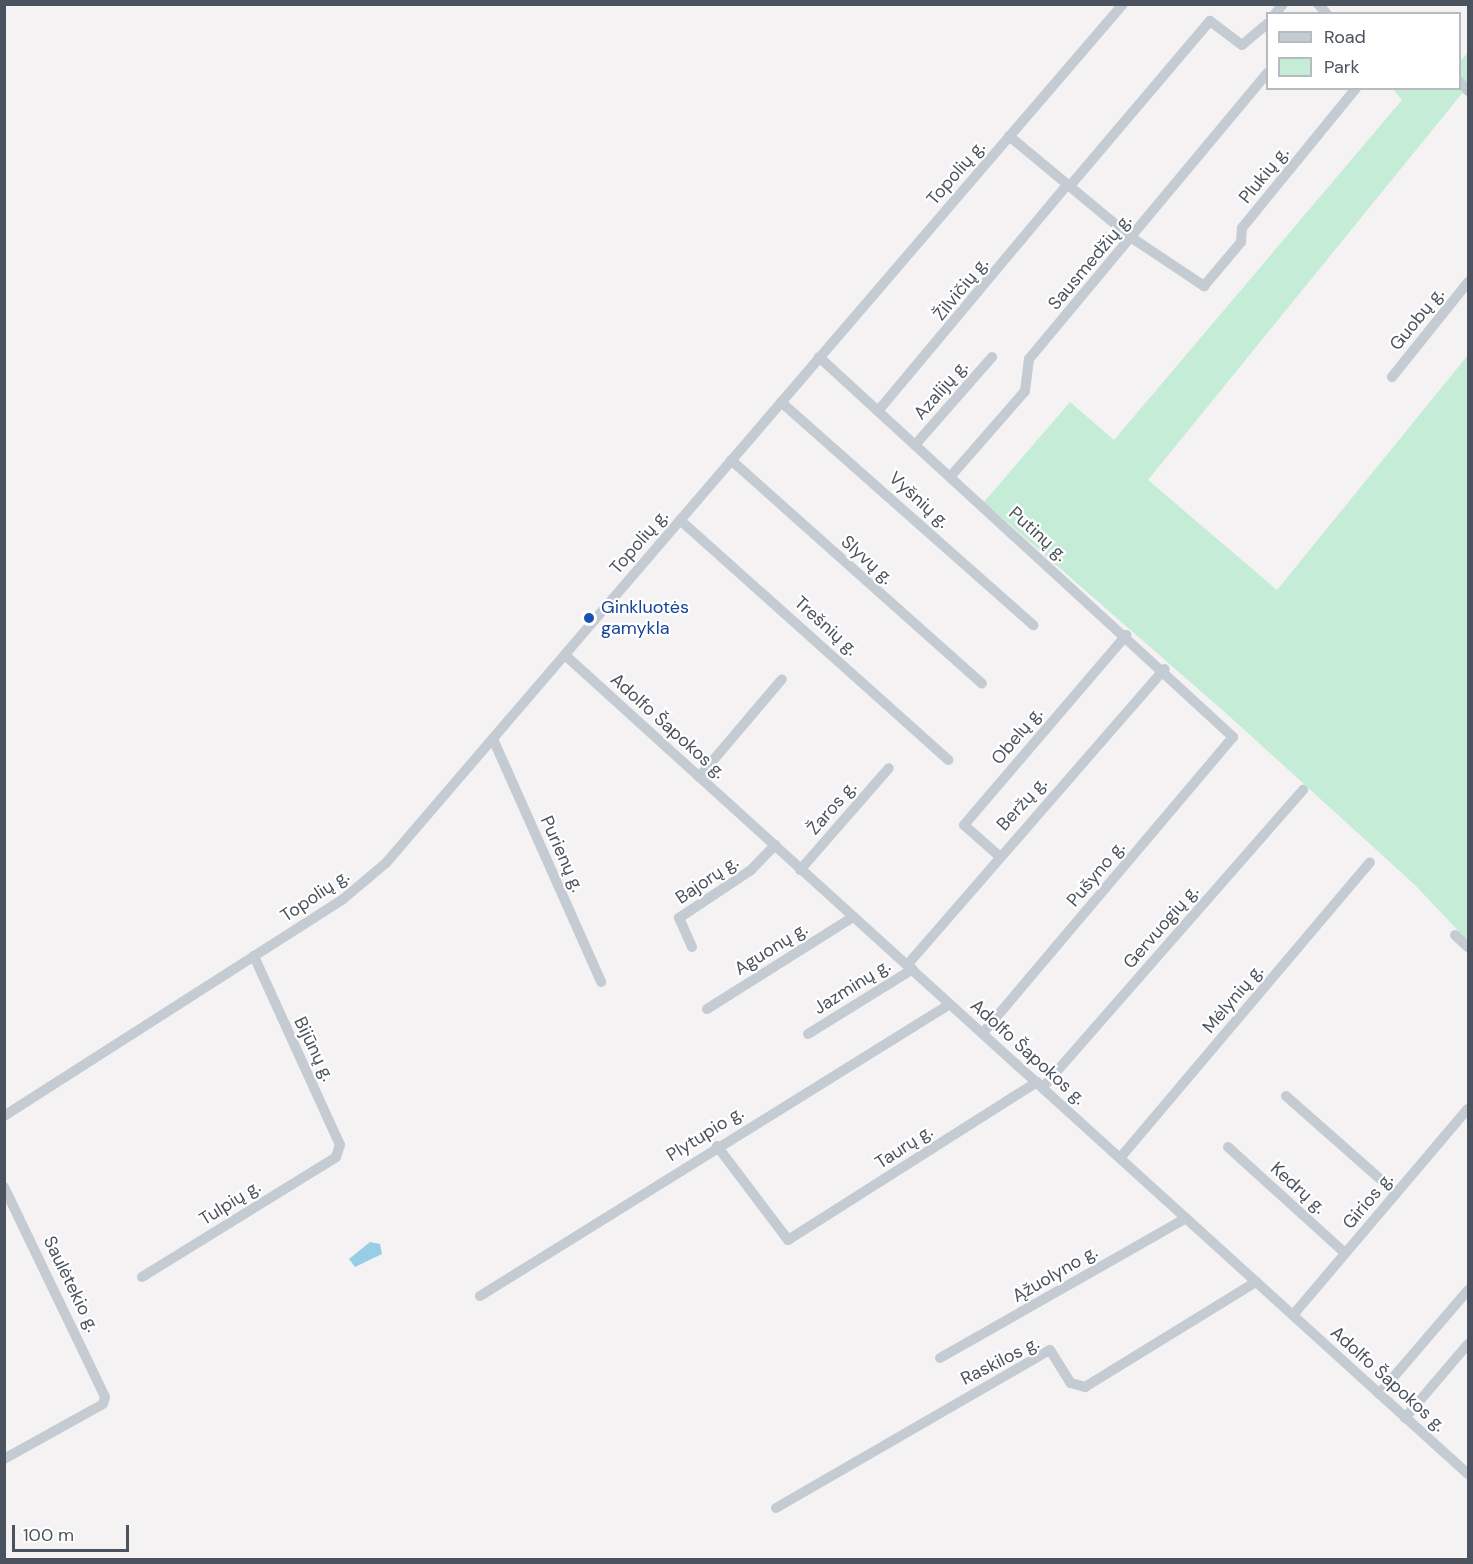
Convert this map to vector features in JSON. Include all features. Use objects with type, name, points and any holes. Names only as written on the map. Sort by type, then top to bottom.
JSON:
[{"type":"street","name":"Topolių g.","points":[[4,1116],[254,956],[374,875],[493,740],[1123,4]]},
{"type":"street","name":"Žilvičių g.","points":[[878,411],[1210,21],[1242,45],[1266,25]]},
{"type":"street","name":"Sausmedžių g.","points":[[950,477],[1025,391],[1029,359],[1266,74]]},
{"type":"street","name":"Plukių g.","points":[[1132,238],[1204,286],[1241,242],[1242,228],[1354,90]]},
{"type":"street","points":[[1009,136],[1132,238]]},
{"type":"street","name":"Guobų g.","points":[[1392,376],[1468,282]]},
{"type":"street","name":"Putinų g.","points":[[819,357],[1126,634],[1233,737]]},
{"type":"street","name":"Azalijų g.","points":[[915,445],[992,357]]},
{"type":"street","name":"Vyšnių g.","points":[[781,402],[1033,624]]},
{"type":"street","name":"Slyvų g.","points":[[731,460],[982,684]]},
{"type":"street","name":"Trešnių g.","points":[[680,520],[948,760]]},
{"type":"street","name":"Obelų g.","points":[[998,855],[964,825],[1126,634]]},
{"type":"street","name":"Adolfo Šapokos g.","points":[[565,655],[1468,1474]]},
{"type":"street","name":"Beržų g.","points":[[910,967],[998,855],[1164,669]]},
{"type":"street","points":[[699,777],[782,679]]},
{"type":"street","name":"Pušyno g.","points":[[983,1033],[1233,737]]},
{"type":"street","name":"Purienų g.","points":[[493,740],[601,982]]},
{"type":"street","name":"Žaros g.","points":[[800,870],[889,768]]},
{"type":"street","name":"Gervuogių g.","points":[[1040,1084],[1303,790]]},
{"type":"street","name":"Bajorų g.","points":[[692,947],[679,918],[750,872],[775,845]]},
{"type":"street","name":"Mėlynių g.","points":[[1120,1158],[1370,862]]},
{"type":"street","name":"Aguonų g.","points":[[707,1009],[853,916]]},
{"type":"street","points":[[1455,935],[1468,947]]},
{"type":"street","name":"Bijūnų g.","points":[[254,956],[340,1145],[336,1157]]},
{"type":"street","name":"Jazminų g.","points":[[808,1034],[910,967]]},
{"type":"street","name":"Plytupio g.","points":[[480,1296],[717,1146],[950,1004]]},
{"type":"street","name":"Taurų g.","points":[[717,1146],[788,1240],[1040,1084]]},
{"type":"street","points":[[1286,1095],[1396,1193]]},
{"type":"street","name":"Girios g.","points":[[1293,1315],[1468,1109]]},
{"type":"street","name":"Kedrų g.","points":[[1228,1147],[1345,1253]]},
{"type":"street","name":"Tulpių g.","points":[[142,1277],[336,1157]]},
{"type":"street","name":"Saulėtekio g.","points":[[4,1187],[105,1397],[103,1404],[4,1459]]},
{"type":"street","name":"Ąžuolyno g.","points":[[940,1358],[1186,1218]]},
{"type":"street","name":"Raskilos g.","points":[[776,1508],[1050,1350],[1071,1383],[1085,1387],[1256,1282]]},
{"type":"street","points":[[1379,1394],[1468,1290]]},
{"type":"street","points":[[1405,1418],[1468,1344]]},
{"type":"green space","points":[[1468,53],[1468,86],[1148,480],[1277,590],[1468,355],[1468,941],[1415,885],[1228,715],[984,502],[1070,402],[1114,440],[1402,100],[1394,90],[1461,90],[1461,60]]},
{"type":"water","points":[[370,1242],[380,1244],[382,1254],[355,1267],[349,1259]]},
{"type":"place","name":"Ginkluotės gamykla","points":[[589,618]]}]
